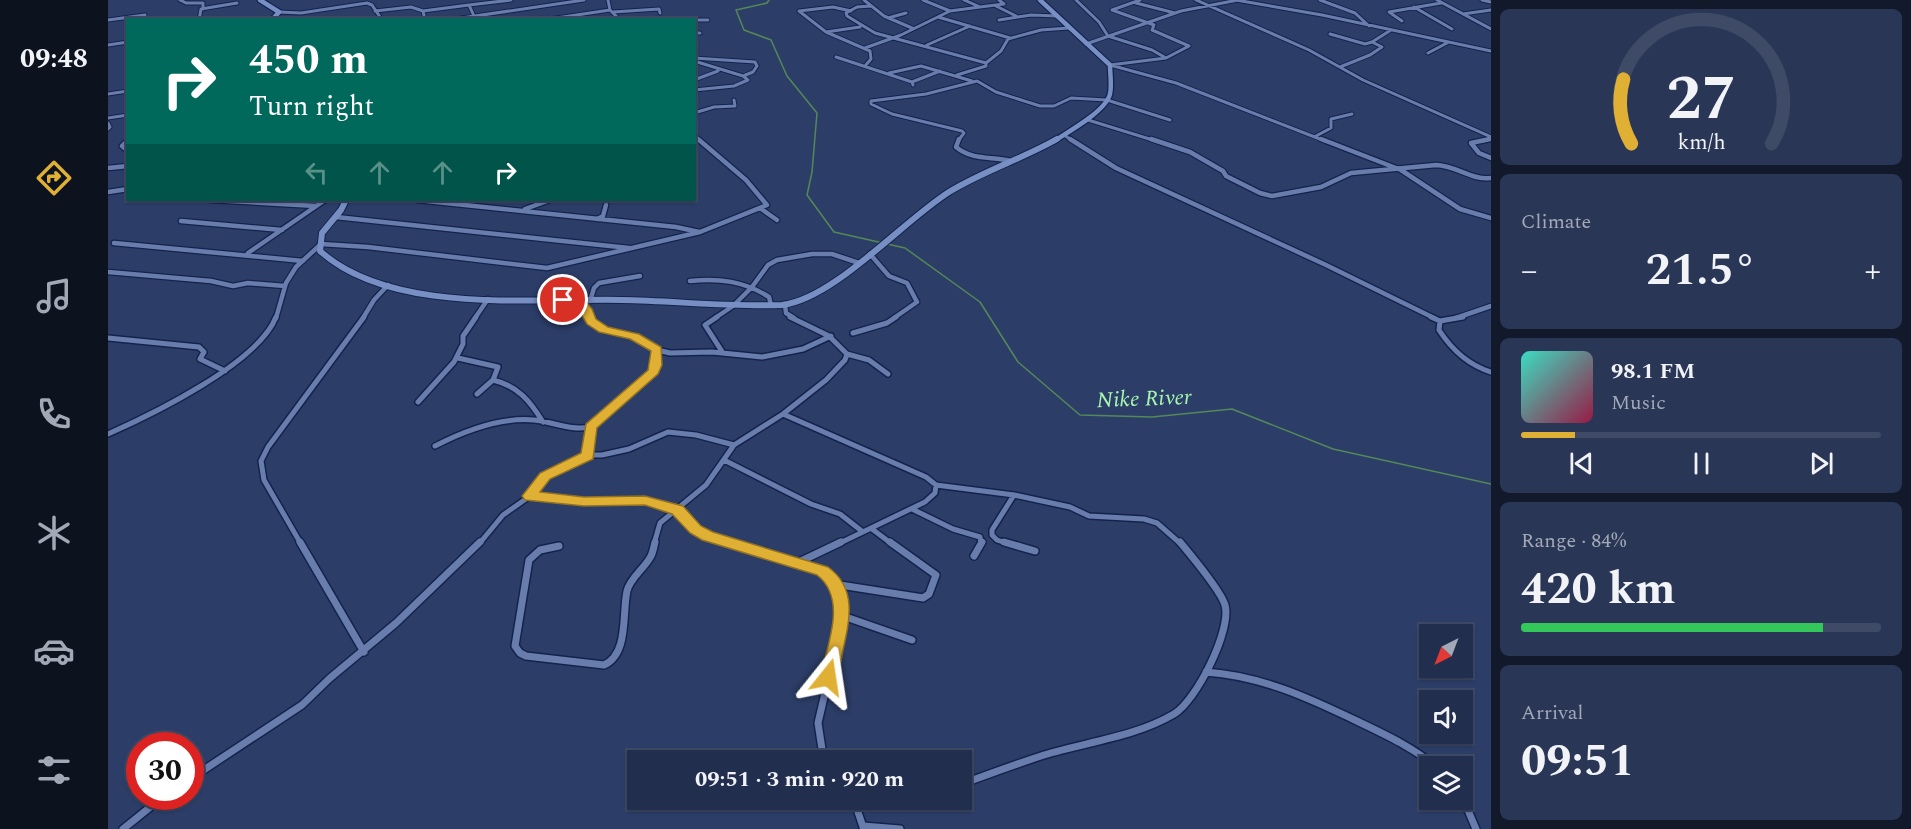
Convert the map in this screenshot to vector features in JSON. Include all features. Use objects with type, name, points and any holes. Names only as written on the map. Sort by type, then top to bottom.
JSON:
[{"type":"street","points":[[180,0],[186,3],[203,3],[199,18]]},
{"type":"street","points":[[260,0],[279,12],[301,13],[370,4],[380,18]]},
{"type":"street","points":[[358,4],[363,0]]},
{"type":"street","points":[[375,11],[411,7],[423,11],[512,0]]},
{"type":"street","points":[[459,18],[584,0]]},
{"type":"street","points":[[608,0],[612,11],[618,18]]},
{"type":"street","points":[[864,0],[888,18],[912,28]]},
{"type":"street","points":[[923,0],[950,11]]},
{"type":"street","points":[[964,0],[980,7]]},
{"type":"street","points":[[865,48],[950,11],[1004,4],[999,0]]},
{"type":"street","points":[[1040,0],[1110,65],[1176,83],[1401,170],[1460,209],[1491,218]]},
{"type":"street","points":[[1076,0],[1099,22],[1108,36],[1152,50],[1166,58]]},
{"type":"street","points":[[1110,65],[1166,58],[1189,46],[1152,30],[1154,25],[1150,23],[1112,10],[1140,0]]},
{"type":"street","points":[[1196,0],[1491,138]]},
{"type":"street","points":[[1086,44],[1176,13],[1237,0],[1491,51]]},
{"type":"street","points":[[1320,0],[1354,13],[1365,20],[1369,26]]},
{"type":"street","points":[[1437,0],[1491,29]]},
{"type":"street","points":[[1482,0],[1491,2]]},
{"type":"street","points":[[202,9],[237,1],[238,8]]},
{"type":"street","points":[[1136,3],[1176,13]]},
{"type":"street","points":[[1402,21],[1389,12],[1441,3]]},
{"type":"street","points":[[469,5],[474,16]]},
{"type":"street","points":[[995,5],[1016,16]]},
{"type":"street","points":[[871,6],[846,13],[861,27],[890,39],[925,45],[986,63]]},
{"type":"street","points":[[851,11],[832,7],[800,10],[826,32],[865,48],[871,56],[865,66]]},
{"type":"street","points":[[1414,7],[1452,29]]},
{"type":"street","points":[[558,18],[612,11],[659,9],[660,13]]},
{"type":"street","points":[[1463,14],[1491,10]]},
{"type":"street","points":[[423,11],[425,18]]},
{"type":"street","points":[[274,18],[279,12]]},
{"type":"street","points":[[888,18],[906,13]]},
{"type":"street","points":[[108,20],[145,15]]},
{"type":"street","points":[[999,20],[1016,16],[1058,16]]},
{"type":"street","points":[[938,17],[1012,38]]},
{"type":"street","points":[[696,20],[708,20]]},
{"type":"street","points":[[925,45],[971,26]]},
{"type":"street","points":[[826,32],[861,27]]},
{"type":"street","points":[[957,75],[987,66],[986,63],[1002,51],[1008,39],[1041,30],[1069,28]]},
{"type":"street","points":[[1330,34],[1365,44],[1391,30]]},
{"type":"street","points":[[108,45],[126,42]]},
{"type":"street","points":[[1340,66],[1370,55],[1383,47],[1372,42]]},
{"type":"street","points":[[1428,53],[1447,43]]},
{"type":"street","points":[[836,57],[889,73],[912,83],[940,71]]},
{"type":"street","points":[[696,60],[755,62],[757,66],[753,72],[743,76]]},
{"type":"street","points":[[696,61],[743,76],[748,81],[740,85],[696,90]]},
{"type":"street","points":[[345,201],[336,217],[322,233],[320,251],[335,263],[388,285],[416,293],[488,299],[637,300],[733,306],[793,303],[859,263],[950,192],[1064,135],[1088,120],[1110,95],[1110,65]]},
{"type":"street","points":[[889,73],[921,66],[957,75],[973,82]]},
{"type":"street","points":[[696,79],[719,70]]},
{"type":"street","points":[[1011,161],[995,157],[980,159],[973,154],[959,151],[956,143],[963,136],[962,130],[896,116],[871,104],[874,101],[926,94],[979,81],[996,92],[1040,106],[1054,106],[1071,98],[1107,100],[1170,120]]},
{"type":"street","points":[[108,94],[126,91]]},
{"type":"street","points":[[696,112],[714,107],[735,106],[734,100]]},
{"type":"street","points":[[1316,136],[1331,128],[1331,119],[1352,114]]},
{"type":"street","points":[[108,129],[108,120],[126,116]]},
{"type":"street","points":[[1088,120],[1190,152],[1223,171],[1226,176],[1260,193],[1272,196],[1322,187],[1351,172],[1447,165],[1484,179],[1491,178]]},
{"type":"street","points":[[1064,135],[1116,168],[1326,265],[1440,321],[1462,317],[1491,306]]},
{"type":"street","points":[[1491,138],[1471,143],[1479,153],[1491,158]]},
{"type":"street","points":[[108,434],[146,417],[225,371],[270,330],[279,310],[285,286],[296,267],[321,244],[368,247],[547,268],[700,232],[767,205],[764,198],[697,141]]},
{"type":"street","points":[[108,168],[126,166]]},
{"type":"street","points":[[108,192],[126,189]]},
{"type":"street","points":[[228,201],[316,206]]},
{"type":"street","points":[[247,254],[324,201]]},
{"type":"street","points":[[428,201],[676,227],[700,232]]},
{"type":"street","points":[[524,210],[547,201]]},
{"type":"street","points":[[598,219],[603,216],[606,205]]},
{"type":"street","points":[[760,208],[777,220]]},
{"type":"street","points":[[336,217],[633,248]]},
{"type":"street","points":[[181,220],[282,230]]},
{"type":"street","points":[[114,243],[303,261]]},
{"type":"street","points":[[853,333],[887,323],[917,302],[907,284],[889,276],[872,253]]},
{"type":"street","points":[[723,353],[705,325],[733,306],[752,287],[768,265],[790,256],[832,254],[859,263]]},
{"type":"street","points":[[108,272],[211,280],[233,286],[248,283],[285,286]]},
{"type":"street","points":[[590,301],[598,283],[640,276]]},
{"type":"street","points":[[690,281],[728,279],[752,287],[769,297],[771,305]]},
{"type":"street","points":[[363,652],[264,480],[261,461],[268,447],[388,285]]},
{"type":"street","points":[[418,402],[458,358],[465,344],[464,336],[488,299]]},
{"type":"street","points":[[578,300],[596,326],[604,330],[634,336],[657,350],[670,352],[723,353],[762,357],[803,349],[831,336]]},
{"type":"street","points":[[784,304],[789,316],[831,336],[847,354]]},
{"type":"street","points":[[1440,321],[1439,330],[1456,351],[1466,360],[1491,372]]},
{"type":"street","points":[[108,338],[199,348],[204,352],[200,359],[225,371]]},
{"type":"street","points":[[435,446],[459,434],[524,420],[580,430],[590,427],[653,371],[657,350]]},
{"type":"street","points":[[847,354],[862,356],[875,362],[888,374]]},
{"type":"street","points":[[559,546],[540,550],[529,560],[515,646],[522,655],[604,665],[611,662],[617,655],[625,615],[627,589],[651,556],[660,523],[706,485],[734,445],[783,414],[826,380],[845,360],[847,354]]},
{"type":"street","points":[[458,358],[498,367],[493,380],[477,394]]},
{"type":"street","points":[[493,380],[518,388],[528,397],[543,422]]},
{"type":"street","points":[[783,414],[926,477],[936,485],[1014,495],[1070,507],[1089,516],[1144,519],[1157,523],[1177,539],[1196,560],[1225,605],[1224,629],[1206,672],[1194,692],[1176,713],[1132,731],[1044,755],[972,780]]},
{"type":"street","points":[[588,455],[590,427]]},
{"type":"street","points":[[204,770],[302,705],[474,549],[503,515],[530,496],[545,476],[588,455],[602,455],[629,449],[668,432],[696,435],[734,445]]},
{"type":"street","points":[[724,460],[812,504],[840,514],[863,532]]},
{"type":"street","points":[[796,563],[925,502],[935,493],[936,485]]},
{"type":"street","points":[[1014,495],[992,530],[992,535],[997,540],[1035,551]]},
{"type":"street","points":[[530,496],[584,501],[645,500],[678,510],[695,530],[708,536],[822,571],[830,577],[839,593],[843,616],[818,723],[823,750]]},
{"type":"street","points":[[912,508],[953,529],[980,537],[981,548],[974,556]]},
{"type":"street","points":[[834,584],[923,598],[929,594],[936,574],[872,529]]},
{"type":"street","points":[[843,616],[912,640]]},
{"type":"street","points":[[1206,672],[1229,672],[1289,688],[1381,732],[1423,756]]},
{"type":"street","points":[[123,829],[147,810]]},
{"type":"street","points":[[857,810],[863,827],[900,829]]},
{"type":"street","points":[[1468,810],[1476,829]]},
{"type":"waterway","name":"Nike River","points":[[769,0],[767,3],[736,10],[744,30],[771,40],[787,76],[817,113],[812,172],[807,195],[834,232],[883,243]]},
{"type":"waterway","name":"Nike River","points":[[887,244],[905,248],[980,302],[1018,362],[1080,415],[1152,417],[1232,409],[1333,449],[1491,484]]},
{"type":"route","points":[[563,300],[578,300],[596,326],[604,330],[634,336],[657,350],[656,365],[653,371],[595,420],[588,434],[590,452],[588,455],[557,468],[545,476],[530,496],[584,501],[645,500],[678,510],[695,530],[708,536],[822,571],[830,577],[839,593],[843,616],[828,677]]}]
